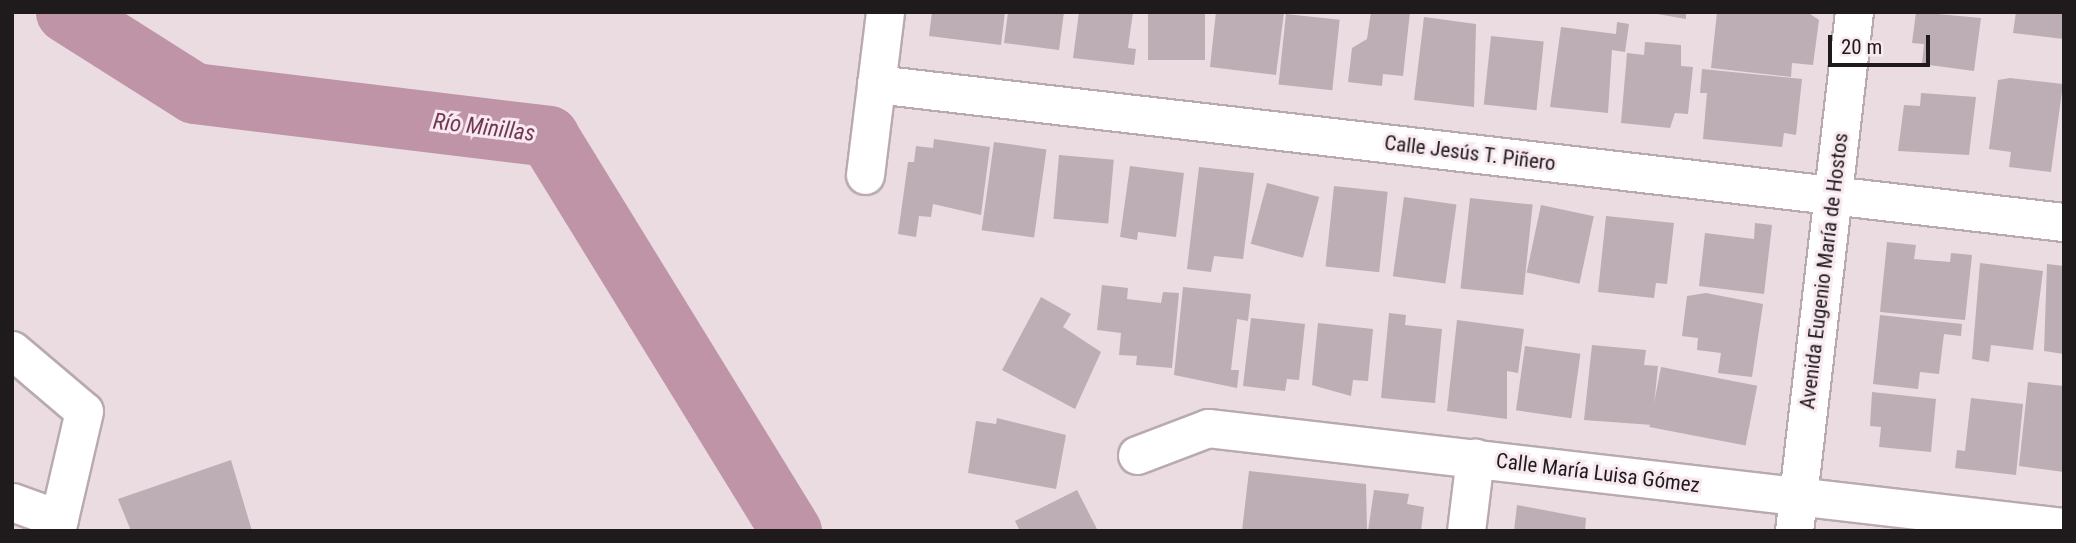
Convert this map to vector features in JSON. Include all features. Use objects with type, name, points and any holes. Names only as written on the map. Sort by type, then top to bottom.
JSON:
[{"type":"street","points":[[865,174],[885,12]]},
{"type":"street","name":"Avenida Eugenio María de Hostos","points":[[1796,514],[1854,12]]},
{"type":"street","name":"Calle Jesús T. Piñero","points":[[876,84],[2064,222]]},
{"type":"street","points":[[12,350],[84,411],[58,525],[12,502]]},
{"type":"street","name":"Calle María Luisa Gómez","points":[[1138,455],[1208,428],[1475,458],[1796,514],[2064,527]]},
{"type":"street","points":[[1466,531],[1475,458]]},
{"type":"building","points":[[932,12],[1005,12],[1001,45],[929,36]]},
{"type":"building","points":[[1008,12],[1064,12],[1059,50],[1004,43]]},
{"type":"building","points":[[1079,12],[1133,12],[1128,48],[1136,49],[1134,65],[1073,58]]},
{"type":"building","points":[[1148,12],[1205,12],[1205,60],[1148,60]]},
{"type":"building","points":[[1216,12],[1284,12],[1276,75],[1210,67]]},
{"type":"building","points":[[1371,12],[1410,12],[1403,76],[1383,74],[1382,86],[1348,82],[1352,48],[1367,39]]},
{"type":"building","points":[[1646,12],[1686,12],[1686,19]]},
{"type":"building","points":[[1717,12],[1810,14],[1819,20],[1813,65],[1792,63],[1791,77],[1711,68]]},
{"type":"building","points":[[1916,12],[1981,18],[1974,71],[1922,64],[1924,44],[1912,43]]},
{"type":"building","points":[[2016,12],[2064,12],[2064,39],[2013,33]]},
{"type":"building","points":[[1286,14],[1340,20],[1332,90],[1279,85]]},
{"type":"building","points":[[1424,17],[1476,24],[1474,107],[1414,100]]},
{"type":"building","points":[[1617,22],[1629,24],[1625,52],[1612,50],[1608,113],[1550,107],[1561,27],[1616,34]]},
{"type":"building","points":[[1491,36],[1544,42],[1536,110],[1484,105]]},
{"type":"building","points":[[1645,42],[1681,45],[1681,66],[1693,67],[1688,114],[1675,113],[1670,128],[1621,123],[1627,53],[1644,55]]},
{"type":"building","points":[[1702,69],[1802,79],[1796,135],[1784,133],[1782,147],[1703,139],[1707,93],[1700,93]]},
{"type":"building","points":[[2010,78],[2063,84],[2051,172],[2009,167],[2011,152],[1989,149],[1998,80]]},
{"type":"building","points":[[1921,93],[1976,97],[1969,155],[1898,151],[1904,105],[1920,106]]},
{"type":"building","points":[[934,139],[990,147],[981,215],[933,204],[931,217],[919,216],[916,237],[898,234],[908,162],[914,162],[916,146],[933,148]]},
{"type":"building","points":[[994,142],[1046,149],[1034,238],[982,230]]},
{"type":"building","points":[[1059,155],[1114,160],[1108,224],[1053,219]]},
{"type":"building","points":[[1130,166],[1184,173],[1176,237],[1138,232],[1137,240],[1120,237]]},
{"type":"building","points":[[1199,167],[1254,173],[1243,259],[1214,256],[1211,272],[1187,269]]},
{"type":"building","points":[[1267,183],[1319,197],[1303,258],[1251,244]]},
{"type":"building","points":[[1334,186],[1388,192],[1379,272],[1326,267]]},
{"type":"building","points":[[1404,197],[1456,204],[1445,284],[1393,276]]},
{"type":"building","points":[[1470,198],[1533,205],[1523,295],[1460,289]]},
{"type":"building","points":[[1541,205],[1594,216],[1579,284],[1527,272]]},
{"type":"building","points":[[1606,216],[1674,223],[1667,284],[1656,283],[1654,298],[1598,292]]},
{"type":"building","points":[[1755,223],[1772,225],[1764,294],[1699,286],[1705,233],[1754,239]]},
{"type":"building","points":[[1887,242],[1916,245],[1914,259],[1950,262],[1951,253],[1972,255],[1965,320],[1880,312]]},
{"type":"building","points":[[1980,263],[2043,271],[2033,350],[1991,345],[1989,362],[1972,359]]},
{"type":"building","points":[[2047,264],[2064,266],[2064,354],[2044,351]]},
{"type":"building","points":[[1102,285],[1128,288],[1127,299],[1161,303],[1163,292],[1179,293],[1172,368],[1136,365],[1137,356],[1119,355],[1121,333],[1097,330]]},
{"type":"building","points":[[1183,287],[1251,294],[1248,321],[1237,319],[1231,370],[1239,370],[1237,388],[1174,375]]},
{"type":"building","points":[[1706,293],[1763,304],[1752,377],[1718,373],[1721,353],[1697,350],[1698,338],[1682,336],[1687,296]]},
{"type":"building","points":[[1041,297],[1071,314],[1063,327],[1101,352],[1075,409],[1002,370]]},
{"type":"building","points":[[1389,313],[1406,315],[1405,325],[1442,329],[1435,403],[1381,398]]},
{"type":"building","points":[[1880,315],[1962,324],[1961,336],[1944,334],[1939,374],[1920,372],[1918,389],[1873,384]]},
{"type":"building","points":[[1251,318],[1305,324],[1299,380],[1287,379],[1285,391],[1243,386]]},
{"type":"building","points":[[1457,320],[1524,329],[1518,373],[1507,371],[1507,419],[1447,411]]},
{"type":"building","points":[[1318,323],[1373,329],[1368,381],[1353,380],[1351,396],[1312,385]]},
{"type":"building","points":[[1592,345],[1646,350],[1644,365],[1658,366],[1652,425],[1584,420]]},
{"type":"building","points":[[1525,346],[1580,354],[1571,418],[1516,410]]},
{"type":"building","points":[[1661,367],[1757,386],[1746,446],[1649,427]]},
{"type":"building","points":[[2028,382],[2064,386],[2064,472],[2019,466]]},
{"type":"building","points":[[1872,392],[1936,399],[1931,452],[1879,447],[1881,427],[1870,426]]},
{"type":"building","points":[[1971,398],[2023,404],[2016,475],[1955,468],[1957,450],[1965,451]]},
{"type":"building","points":[[997,418],[1066,435],[1056,489],[968,473],[976,421],[996,424]]},
{"type":"building","points":[[231,460],[252,531],[131,531],[118,499]]},
{"type":"building","points":[[1249,471],[1366,484],[1367,531],[1242,531]]},
{"type":"building","points":[[1077,490],[1098,531],[1020,531],[1015,521]]},
{"type":"building","points":[[1374,490],[1409,494],[1407,504],[1424,507],[1421,531],[1368,531]]},
{"type":"building","points":[[1517,505],[1586,518],[1585,531],[1514,531]]},
{"type":"waterway","name":"Río Minillas","points":[[66,12],[194,93],[548,136],[791,531]]}]
